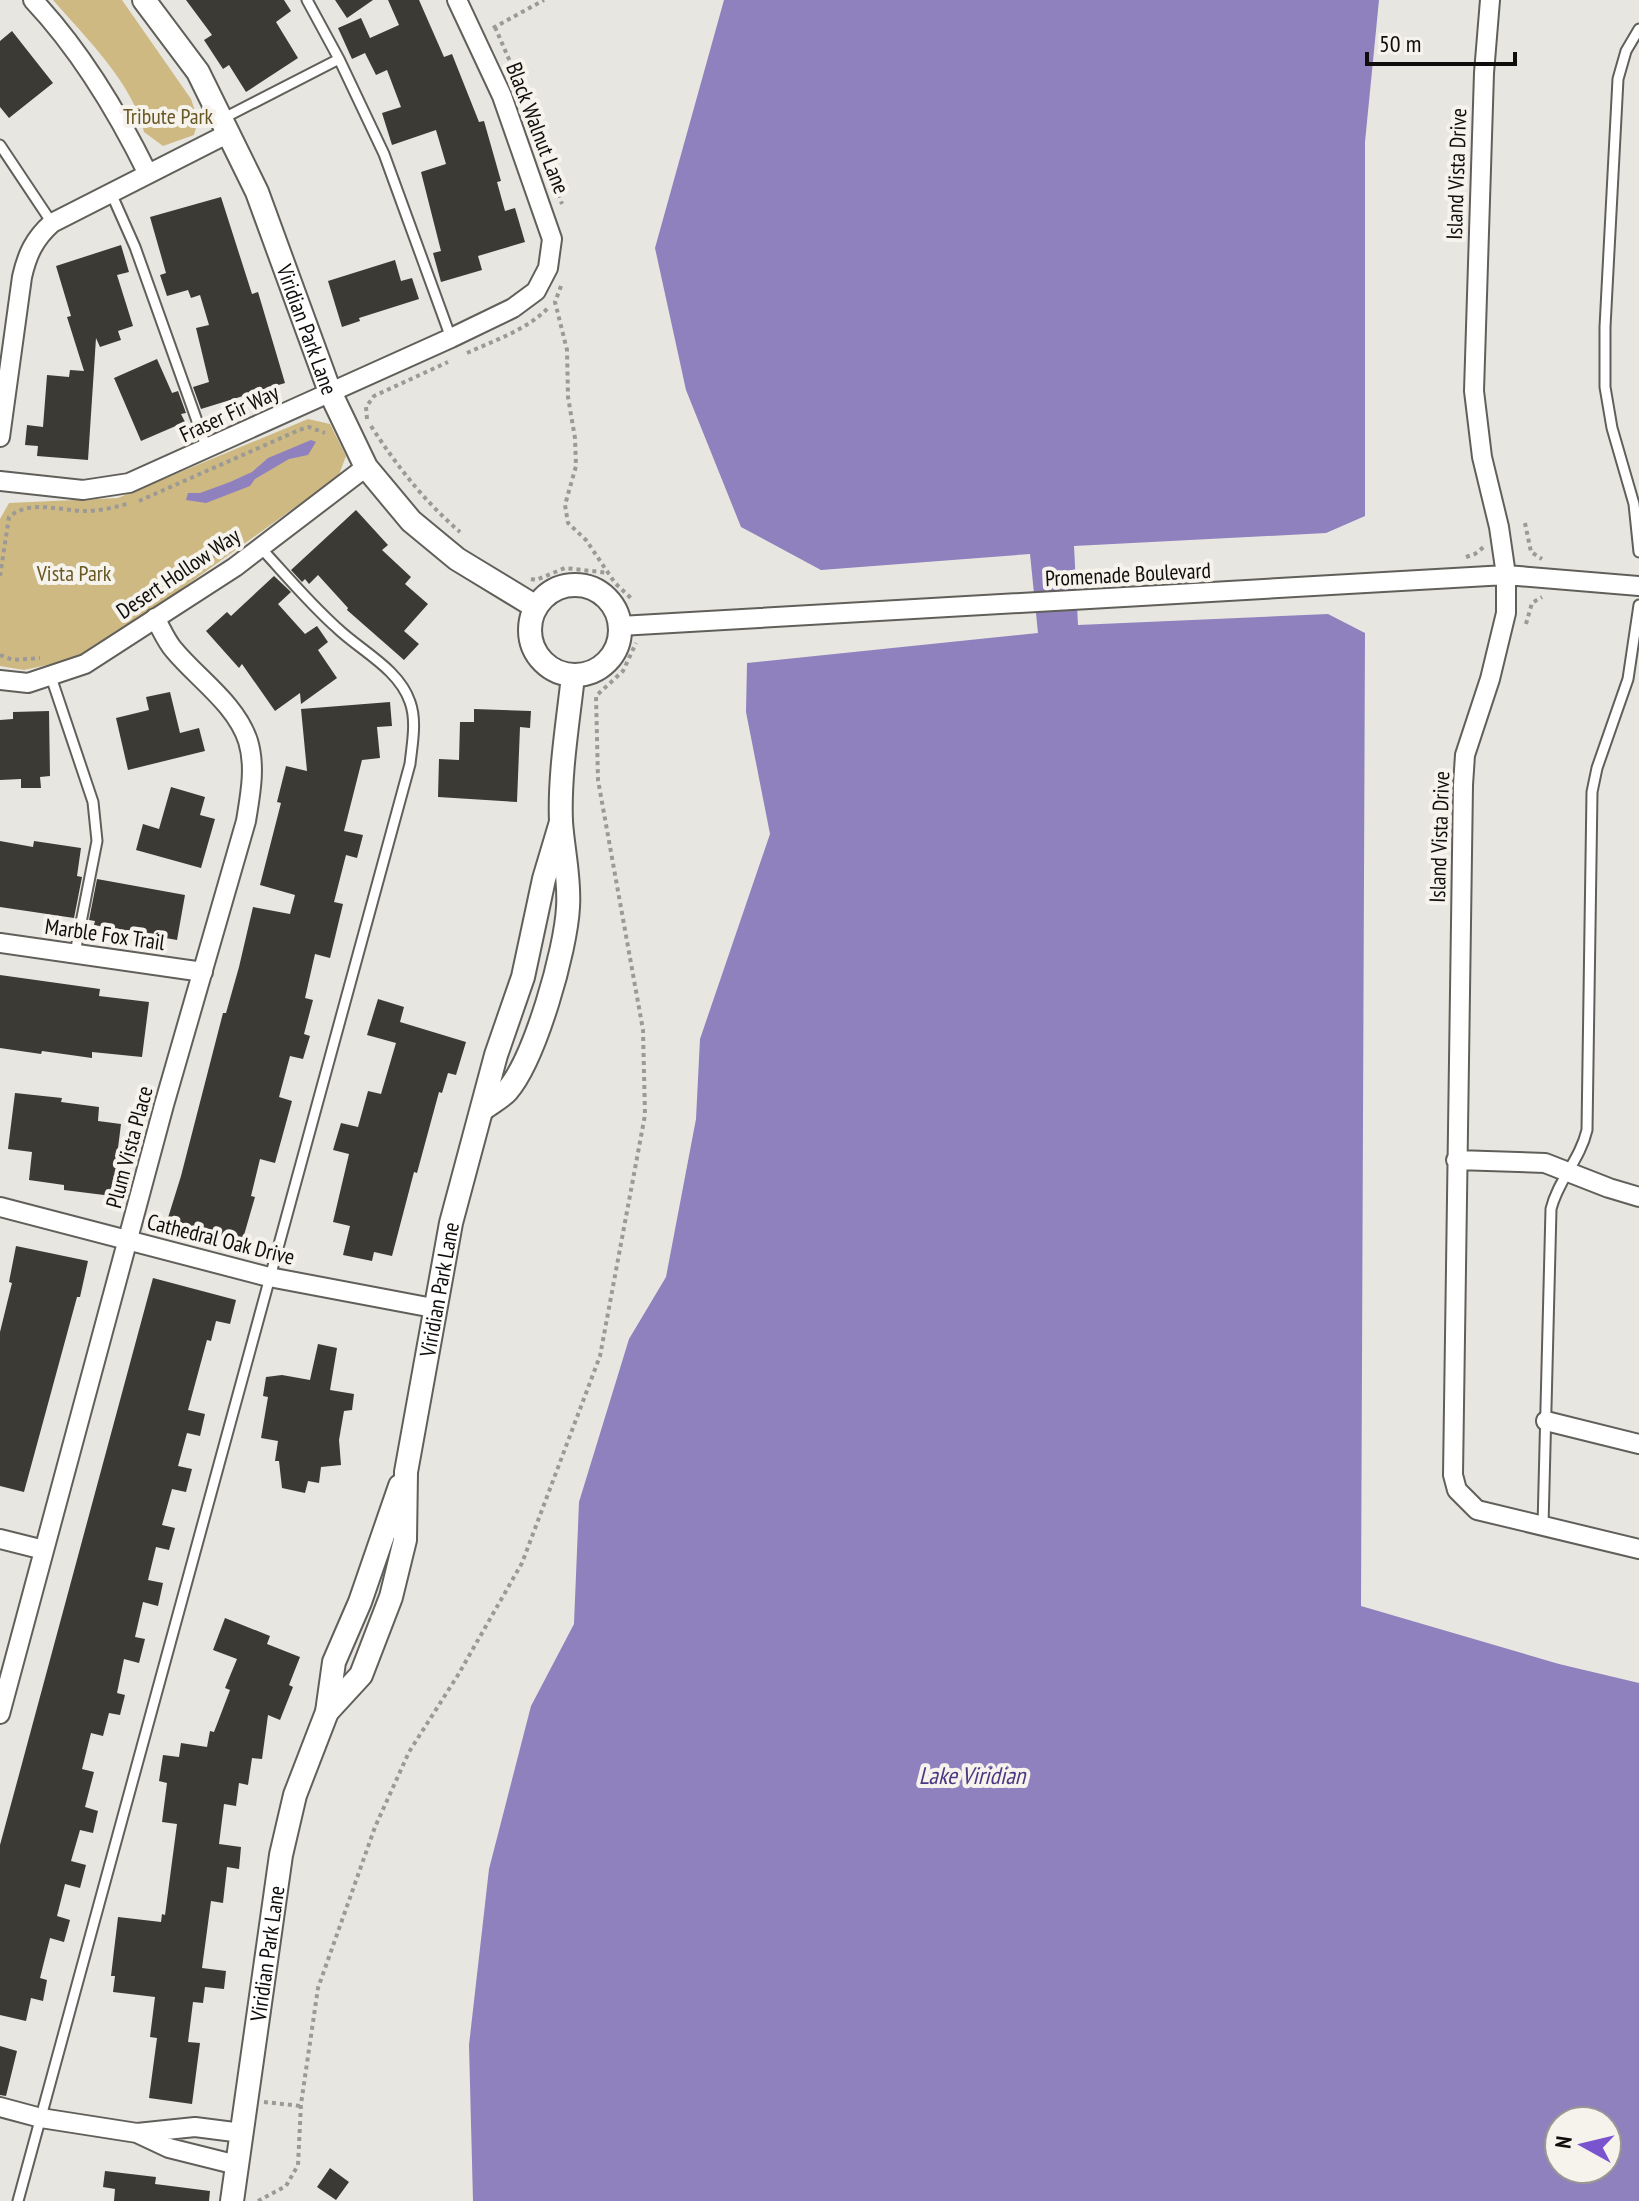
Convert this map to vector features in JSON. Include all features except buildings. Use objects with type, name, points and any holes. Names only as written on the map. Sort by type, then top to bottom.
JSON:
[{"type":"street","points":[[33,0],[98,83],[124,124],[148,174]]},
{"type":"street","name":"Viridian Park Lane","points":[[144,0],[198,72],[257,192],[330,392],[366,467],[411,521],[445,550],[536,607]]},
{"type":"street","name":"Black Walnut Lane","points":[[457,0],[516,131],[549,226],[551,254],[544,277]]},
{"type":"street","name":"Island Vista Drive","points":[[1490,0],[1484,73],[1474,391],[1482,457],[1498,521],[1506,575],[1506,613],[1501,641],[1465,755],[1463,785],[1453,1475],[1457,1490],[1477,1510],[1639,1549]]},
{"type":"street","points":[[0,437],[26,260],[40,234],[52,223],[148,174],[225,126]]},
{"type":"street","name":"Fraser Fir Way","points":[[0,481],[63,489],[104,488],[141,478],[513,308],[536,291],[544,277]]},
{"type":"street","name":"Desert Hollow Way","points":[[0,680],[28,683],[85,664],[235,567],[366,467]]},
{"type":"street","name":"Promenade Boulevard","points":[[628,634],[675,623],[1506,575],[1639,586]]},
{"type":"street","points":[[579,585],[602,594],[628,634],[619,639],[608,662],[586,674],[573,676],[551,670],[535,652],[529,630],[536,607],[554,590],[579,585]]},
{"type":"street","name":"Plum Vista Place","points":[[0,1714],[246,821],[252,782],[248,740],[237,720],[206,682],[172,648],[155,618]]},
{"type":"street","name":"Viridian Park Lane","points":[[483,1109],[507,1091],[530,1053],[553,984],[568,910],[568,867],[561,822],[573,676]]},
{"type":"street","name":"Viridian Park Lane","points":[[232,2201],[281,1855],[295,1795],[327,1712],[361,1675],[391,1597],[405,1540],[406,1472],[433,1308],[458,1195],[496,1055],[523,977],[544,879],[561,822]]},
{"type":"street","name":"Marble Fox Trail","points":[[0,943],[203,972]]},
{"type":"street","points":[[1456,1160],[1536,1162],[1639,1197]]},
{"type":"street","name":"Cathedral Oak Drive","points":[[0,1207],[269,1277],[433,1308]]},
{"type":"street","points":[[1546,1421],[1639,1444]]},
{"type":"street","points":[[0,1539],[44,1550]]},
{"type":"street","points":[[0,2107],[41,2118],[137,2133],[195,2127],[242,2133]]},
{"type":"street","points":[[137,2133],[169,2148],[237,2165]]},
{"type":"lane","points":[[307,0],[384,154],[451,338]]},
{"type":"lane","points":[[1639,29],[1626,51],[1618,79],[1605,359],[1609,414],[1634,504],[1639,552]]},
{"type":"lane","points":[[225,126],[339,59]]},
{"type":"lane","points":[[0,145],[52,223]]},
{"type":"lane","points":[[111,193],[135,247],[207,449]]},
{"type":"lane","points":[[18,2201],[410,764],[414,729],[410,702],[397,682],[380,662],[338,630],[260,547]]},
{"type":"lane","points":[[1543,1526],[1551,1209],[1557,1187],[1581,1152],[1587,1130],[1594,780],[1628,679],[1639,605]]},
{"type":"lane","points":[[51,677],[93,802],[97,841],[75,953]]},
{"type":"path","points":[[475,35],[544,0]]},
{"type":"path","points":[[495,27],[521,88]]},
{"type":"path","points":[[536,129],[564,211]]},
{"type":"path","points":[[469,540],[434,510],[403,473],[366,416],[367,404],[374,396],[538,319],[555,302],[565,277]]},
{"type":"path","points":[[555,302],[567,350],[568,397],[575,438],[576,466],[565,505],[568,523],[586,540],[632,599]]},
{"type":"path","points":[[0,576],[9,517],[18,509],[86,511],[113,508],[148,498],[299,430],[309,427],[323,431],[329,437]]},
{"type":"path","points":[[1525,523],[1531,552],[1552,561]]},
{"type":"path","points":[[190,572],[242,536]]},
{"type":"path","points":[[521,574],[536,580],[565,568],[609,573]]},
{"type":"path","points":[[1526,624],[1532,603],[1542,597],[1551,598]]},
{"type":"path","points":[[258,2201],[286,2186],[298,2165],[301,2106],[318,1988],[375,1827],[409,1752],[458,1675],[522,1563],[600,1356],[645,1115],[643,1030],[598,780],[596,696],[623,671],[628,634]]},
{"type":"path","points":[[0,655],[13,660],[49,656]]},
{"type":"path","points":[[262,2102],[301,2106]]},
{"type":"green space","name":"Tribute Park","points":[[53,0],[122,0],[191,99],[198,120],[194,135],[163,146],[144,132],[130,96],[119,78]]},
{"type":"green space","name":"Vista Park","points":[[308,419],[330,424],[346,456],[337,480],[124,630],[75,659],[24,670],[0,666],[0,519],[9,503],[118,498]]},
{"type":"water","name":"Lake Viridian","points":[[724,0],[1379,0],[1365,142],[1365,516],[1326,533],[1074,546],[1078,625],[1328,614],[1365,633],[1361,1606],[1559,1664],[1639,1683],[1639,2201],[473,2201],[469,2045],[489,1869],[531,1706],[574,1624],[579,1502],[629,1339],[666,1277],[696,1119],[700,1039],[770,834],[746,712],[747,663],[1038,633],[1030,554],[821,570],[741,527],[686,390],[655,248]]},
{"type":"water","points":[[311,440],[316,442],[308,455],[289,459],[255,479],[250,486],[206,503],[186,500],[188,493],[200,493],[230,482],[252,472],[268,458]]}]
